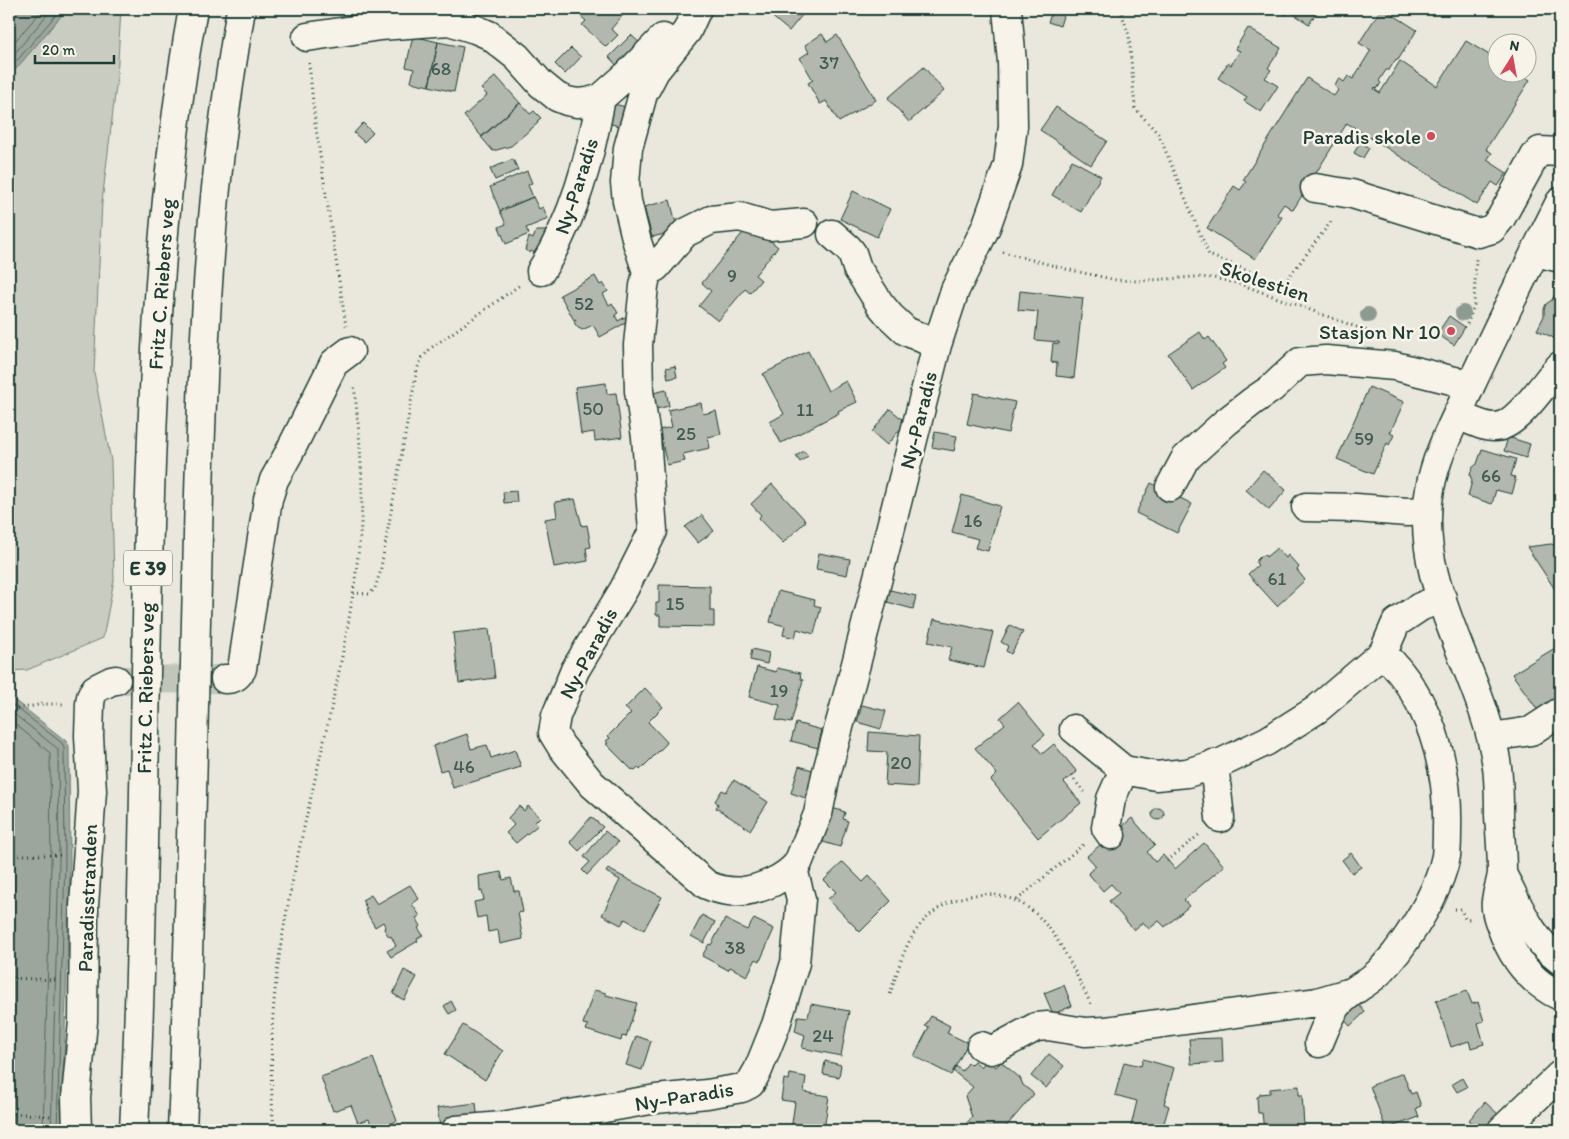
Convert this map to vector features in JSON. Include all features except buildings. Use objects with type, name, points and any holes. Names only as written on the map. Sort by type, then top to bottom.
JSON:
[{"type":"main road","name":"Fritz C. Riebers veg","points":[[134,1130],[138,1044],[145,667],[156,348],[172,150],[184,59],[193,9]]},
{"type":"main road","name":"E 39","points":[[182,1130],[191,886],[197,570],[204,350],[210,253],[220,157],[241,9]]},
{"type":"main road","name":"Ny-Paradis","points":[[402,9],[475,29],[500,42],[517,57],[541,84],[557,97],[567,102],[577,103],[601,98],[648,54],[688,9]]},
{"type":"main road","name":"Ny-Paradis","points":[[697,9],[687,31],[655,71],[643,94],[628,148],[627,201],[647,272],[638,345],[639,391],[646,437],[653,531],[624,589],[575,670],[556,716],[554,733],[561,746],[592,784],[707,885],[730,892],[746,892],[759,889],[786,875],[793,869],[798,863],[818,814],[826,775],[938,345],[955,290],[986,227],[1008,165],[1013,126],[1012,62],[1007,9]]},
{"type":"main road","name":"Ny-Paradis","points":[[307,37],[380,26],[449,21]]},
{"type":"main road","name":"Ny-Paradis","points":[[542,271],[556,248],[578,195],[601,98]]},
{"type":"main road","points":[[1315,188],[1352,194],[1478,233],[1492,229],[1501,218],[1535,156],[1540,151],[1560,152]]},
{"type":"main road","points":[[1560,202],[1548,255],[1470,389],[1432,477],[1427,512],[1428,550],[1442,598],[1487,719],[1498,769],[1502,874],[1495,903],[1500,924],[1508,946],[1532,979],[1560,996]]},
{"type":"main road","points":[[647,272],[656,267],[685,233],[711,220],[740,217],[770,226],[804,223]]},
{"type":"main road","name":"Ny-Paradis","points":[[832,234],[848,248],[857,268],[890,316],[906,331],[938,345]]},
{"type":"main road","points":[[225,679],[233,679],[238,676],[242,669],[268,499],[274,480],[334,363],[350,351]]},
{"type":"main road","points":[[1170,487],[1185,459],[1226,422],[1272,388],[1300,362],[1326,360],[1395,366],[1455,381],[1470,389]]},
{"type":"main road","points":[[1458,415],[1488,427],[1496,428],[1506,425],[1516,418],[1560,366]]},
{"type":"main road","points":[[1306,507],[1427,512]]},
{"type":"main road","points":[[1074,729],[1124,770],[1156,776],[1187,773],[1214,764],[1267,741],[1316,710],[1382,653],[1396,623],[1420,607],[1442,598]]},
{"type":"main road","points":[[1319,1043],[1338,1005],[1351,992],[1377,975],[1407,938],[1435,890],[1446,855],[1447,814],[1444,773],[1435,736],[1419,701],[1395,665],[1382,653]]},
{"type":"main road","points":[[90,704],[90,697],[95,689],[116,680]]},
{"type":"main road","name":"Paradisstranden","points":[[77,1124],[76,1098],[83,1022],[84,906],[92,791],[89,736],[90,704]]},
{"type":"main road","points":[[1492,737],[1531,731],[1560,712]]},
{"type":"main road","points":[[1214,764],[1220,818]]},
{"type":"main road","points":[[1099,838],[1106,828],[1110,805],[1124,770]]},
{"type":"main road","name":"Ny-Paradis","points":[[456,1130],[502,1126],[656,1099],[707,1094],[742,1088],[750,1084],[758,1070],[776,1025],[795,963],[801,899],[793,869]]},
{"type":"main road","points":[[1502,874],[1530,929],[1540,942],[1560,960]]},
{"type":"main road","points":[[981,1046],[991,1050],[997,1048],[1036,1027],[1048,1026],[1085,1032],[1105,1030],[1317,1002],[1351,992]]},
{"type":"main road","points":[[1502,1130],[1560,1075]]},
{"type":"path","points":[[1120,9],[1129,35],[1135,108],[1159,135],[1209,254],[1283,285],[1352,194]]},
{"type":"path","points":[[274,1130],[273,1018],[280,947],[294,871],[341,660],[361,522],[361,470],[357,410],[350,351],[315,122],[307,37]]},
{"type":"path","points":[[1467,325],[1474,306],[1478,233]]},
{"type":"path","name":"Skolestien","points":[[977,243],[1049,265],[1116,280],[1194,277],[1214,278],[1240,284],[1384,338]]},
{"type":"path","points":[[352,593],[370,594],[375,588],[380,573],[417,369],[422,358],[431,348],[542,271]]},
{"type":"path","points":[[17,709],[43,704],[90,704]]},
{"type":"path","points":[[1167,861],[1220,818]]},
{"type":"path","points":[[1017,900],[1099,838]]},
{"type":"path","points":[[9,854],[88,856]]},
{"type":"path","points":[[890,994],[908,942],[920,925],[935,911],[951,901],[969,896],[1003,895],[1017,900],[1039,917],[1058,941],[1105,1030]]},
{"type":"path","points":[[9,978],[67,981],[84,978]]},
{"type":"path","points":[[9,1113],[77,1124]]},
{"type":"shaded area","points":[[67,9],[121,9],[117,78],[102,202],[94,372],[111,461],[114,580],[103,638],[27,670],[9,671],[9,77]]},
{"type":"water","points":[[9,9],[67,9],[9,77]]},
{"type":"water","points":[[9,696],[66,741],[69,746],[70,862],[62,1130],[9,1130]]},
{"type":"tunnel","points":[[116,680],[225,679]]},
{"type":"place","name":"Paradis skole","points":[[1431,136]]},
{"type":"place","name":"Stasjon Nr 10","points":[[1451,331]]}]
